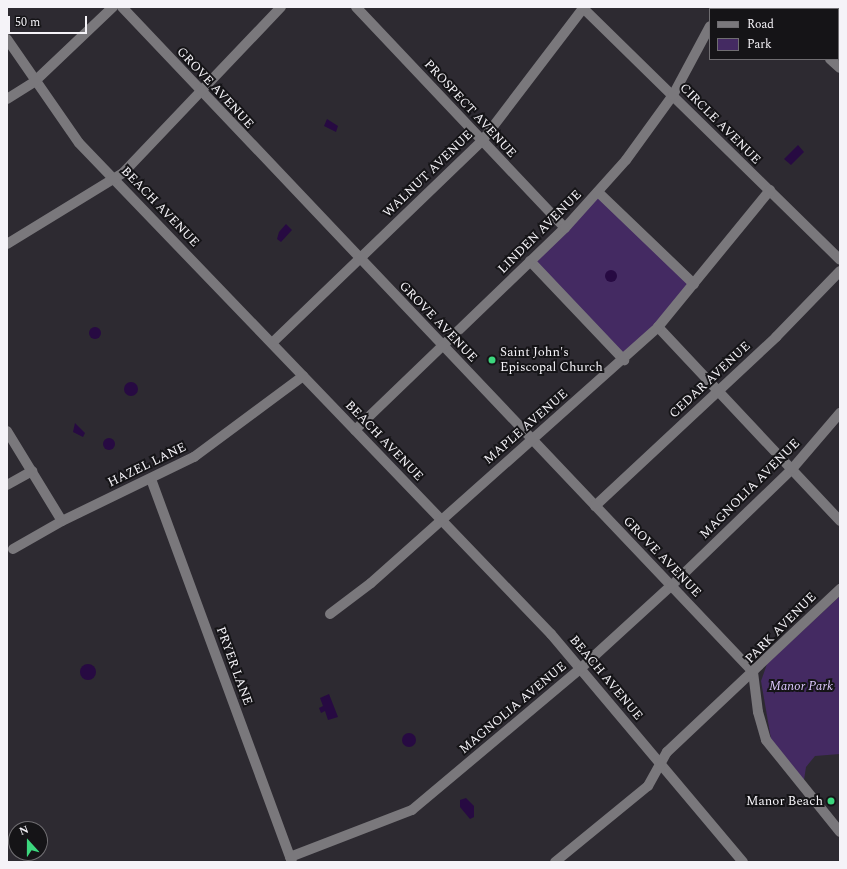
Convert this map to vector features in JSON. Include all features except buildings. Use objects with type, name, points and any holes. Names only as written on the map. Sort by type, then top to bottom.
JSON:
[{"type":"street","points":[[7,99],[34,82],[113,7]]},
{"type":"street","name":"GROVE AVENUE","points":[[122,7],[200,91],[672,585],[753,672]]},
{"type":"street","points":[[7,244],[123,173],[281,7]]},
{"type":"street","name":"PROSPECT AVENUE","points":[[356,7],[566,228]]},
{"type":"street","name":"WALNUT AVENUE","points":[[272,343],[482,141],[583,7]]},
{"type":"street","name":"CIRCLE AVENUE","points":[[583,7],[840,260]]},
{"type":"street","name":"LINDEN AVENUE","points":[[355,430],[566,228],[598,192],[626,160],[673,95],[709,28]]},
{"type":"street","name":"BEACH AVENUE","points":[[7,39],[34,82],[66,128],[355,430],[443,518],[581,668],[743,862]]},
{"type":"street","points":[[831,60],[840,68]]},
{"type":"street","name":"MAPLE AVENUE","points":[[330,614],[443,518],[531,438],[624,360],[658,327],[770,190]]},
{"type":"street","points":[[598,192],[694,284]]},
{"type":"street","points":[[530,261],[624,360]]},
{"type":"street","name":"CEDAR AVENUE","points":[[595,506],[718,391],[840,271]]},
{"type":"street","points":[[658,327],[840,521]]},
{"type":"street","name":"HAZEL LANE","points":[[13,549],[62,520],[151,480],[194,457],[303,376]]},
{"type":"street","name":"MAGNOLIA AVENUE","points":[[291,859],[406,814],[581,668],[672,585],[792,469],[840,413]]},
{"type":"street","points":[[7,432],[62,520]]},
{"type":"street","points":[[7,485],[32,471]]},
{"type":"street","name":"PRYER LANE","points":[[151,480],[291,859]]},
{"type":"street","name":"PARK AVENUE","points":[[840,589],[753,672],[758,712],[766,740],[840,832]]},
{"type":"street","points":[[555,862],[648,786],[667,752],[753,672]]},
{"type":"green space","points":[[598,196],[690,284],[665,316],[623,355],[534,261]]},
{"type":"green space","name":"Manor Park","points":[[840,596],[840,754],[815,756],[806,767],[804,780],[771,739],[761,681],[767,664]]},
{"type":"shaded area","points":[[327,119],[338,126],[336,132],[324,126]]},
{"type":"shaded area","points":[[798,145],[804,152],[791,165],[784,159]]},
{"type":"shaded area","points":[[286,224],[292,230],[281,242],[277,239],[279,232]]},
{"type":"shaded area","points":[[609,270],[613,270],[617,276],[613,282],[609,282],[605,278],[605,274]]},
{"type":"shaded area","points":[[97,327],[100,328],[100,338],[93,339],[90,338],[89,331],[90,328]]},
{"type":"shaded area","points":[[131,382],[136,384],[138,389],[136,394],[131,396],[126,394],[124,389],[126,384]]},
{"type":"shaded area","points":[[75,423],[85,433],[83,437],[73,432]]},
{"type":"shaded area","points":[[109,438],[113,440],[115,444],[113,448],[109,450],[105,448],[103,444],[105,440]]},
{"type":"shaded area","points":[[85,664],[91,664],[96,669],[94,678],[91,680],[85,680],[80,675],[80,669]]},
{"type":"shaded area","points":[[329,694],[338,717],[328,720],[325,711],[321,713],[319,708],[323,706],[320,698]]},
{"type":"shaded area","points":[[409,733],[414,735],[416,740],[414,745],[409,747],[404,745],[402,740],[404,735]]},
{"type":"shaded area","points":[[466,798],[474,806],[474,817],[470,819],[460,807],[460,800]]},
{"type":"place","name":"Saint John's Episcopal Church","points":[[492,360]]},
{"type":"place","name":"Manor Beach","points":[[831,801]]}]
